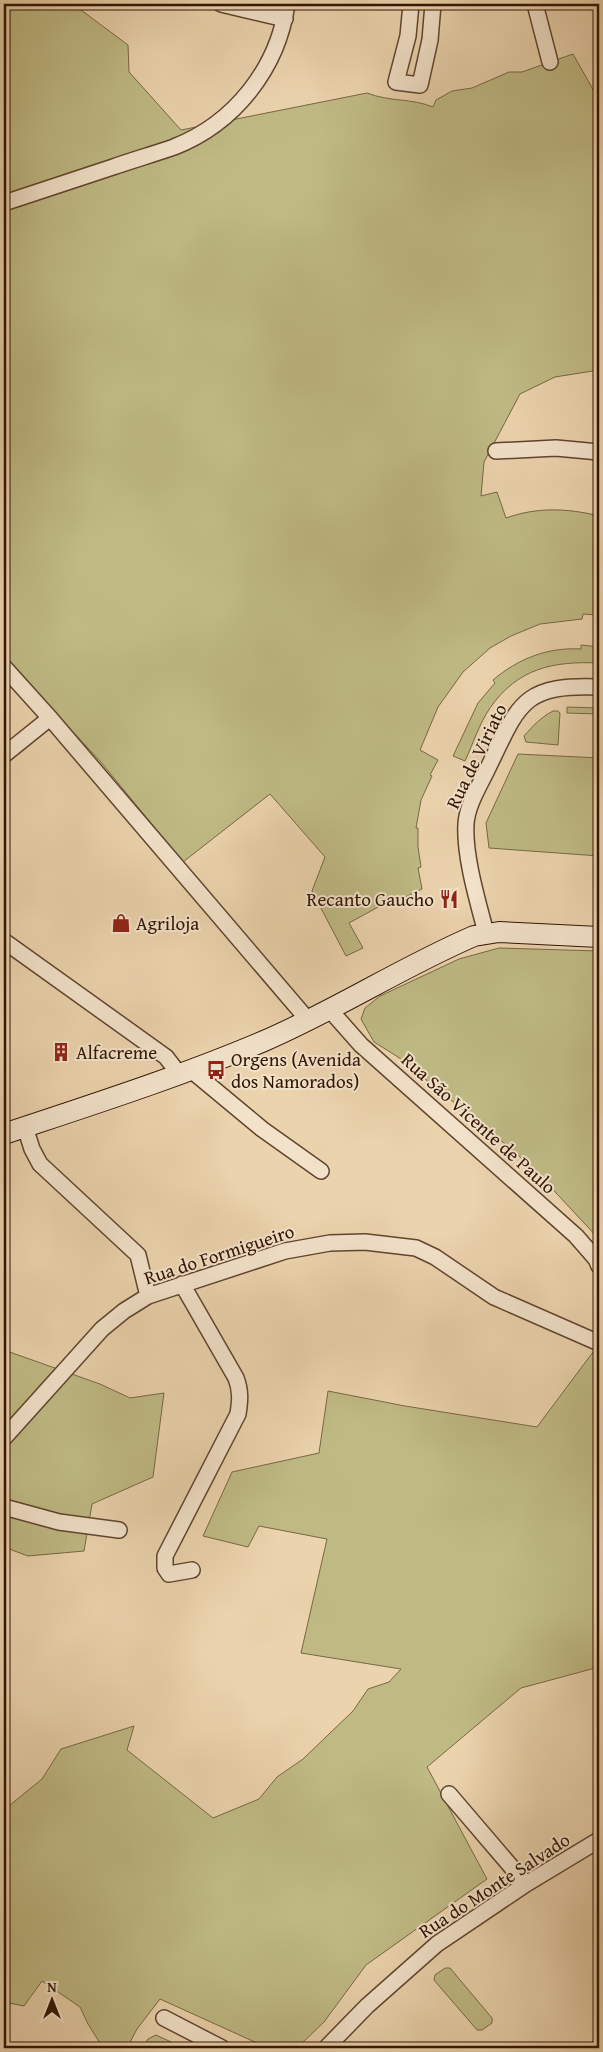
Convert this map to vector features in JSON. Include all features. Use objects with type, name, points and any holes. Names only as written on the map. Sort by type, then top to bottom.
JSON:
[{"type":"street","points":[[221,4],[285,19]]},
{"type":"street","points":[[4,203],[176,146],[205,131],[230,114],[252,89],[269,63],[285,19],[287,4]]},
{"type":"street","points":[[411,4],[408,36],[396,82],[420,85],[430,40],[434,4]]},
{"type":"street","points":[[535,4],[550,62]]},
{"type":"street","points":[[496,452],[556,448],[599,452]]},
{"type":"street","points":[[4,667],[50,718],[308,1020]]},
{"type":"street","name":"Rua de Viriato","points":[[486,933],[471,873],[467,840],[466,824],[472,802],[513,717],[525,703],[533,697],[555,688],[599,688]]},
{"type":"street","points":[[4,754],[50,718]]},
{"type":"street","points":[[4,1134],[185,1072],[264,1041],[330,1010],[460,942],[486,933],[508,932],[599,937]]},
{"type":"street","points":[[4,941],[321,1171]]},
{"type":"street","name":"Rua São Vicente de Paulo","points":[[330,1010],[361,1045],[576,1236],[596,1259],[599,1266]]},
{"type":"street","points":[[25,1127],[40,1164],[138,1255],[148,1296]]},
{"type":"street","name":"Rua do Formigueiro","points":[[4,1438],[102,1329],[124,1311],[148,1296],[285,1251],[330,1243],[364,1242],[416,1248],[434,1257],[494,1297],[599,1343]]},
{"type":"street","points":[[182,1284],[240,1388],[238,1414],[166,1556],[165,1568],[170,1574],[192,1570]]},
{"type":"street","points":[[4,1507],[59,1522],[119,1530]]},
{"type":"street","points":[[449,1794],[526,1884]]},
{"type":"street","name":"Rua do Monte Salvado","points":[[326,2048],[367,2006],[437,1944],[526,1884],[599,1840]]},
{"type":"street","points":[[582,1851],[599,1850]]},
{"type":"street","points":[[164,2018],[222,2048]]},
{"type":"shaded area","points":[[4,4],[73,4],[128,45],[129,72],[181,130],[367,93],[384,98],[417,102],[433,107],[436,100],[452,91],[472,88],[509,72],[522,72],[573,54],[599,100],[599,370],[555,377],[520,394],[484,462],[481,496],[497,492],[506,518],[541,510],[575,511],[599,516],[599,615],[583,614],[582,619],[540,624],[511,636],[490,648],[463,672],[438,707],[420,750],[438,760],[421,800],[416,828],[418,828],[421,867],[418,868],[422,889],[393,903],[391,900],[349,923],[363,948],[346,956],[312,891],[325,857],[270,794],[183,862],[100,761],[4,658]]},
{"type":"shaded area","points":[[581,645],[599,647],[599,663],[552,666],[538,670],[512,684],[501,694],[486,714],[465,761],[453,756],[478,703],[495,683],[493,680],[523,660],[545,652],[581,649]]},
{"type":"shaded area","points":[[567,707],[599,708],[599,714],[567,713]]},
{"type":"shaded area","points":[[553,711],[560,713],[558,745],[526,742],[524,736],[534,725]]},
{"type":"shaded area","points":[[518,754],[599,758],[599,856],[489,848],[486,823]]},
{"type":"shaded area","points":[[499,948],[599,951],[599,1239],[515,1152],[398,1057],[374,1042],[361,1019],[365,1008],[380,996],[459,959]]},
{"type":"shaded area","points":[[599,1344],[599,1667],[521,1688],[427,1767],[487,1879],[366,1965],[324,2022],[297,2048],[268,2048],[160,1999],[137,2029],[127,2048],[103,2048],[80,2007],[42,1981],[24,2006],[4,2002],[4,1810],[42,1779],[61,1749],[134,1726],[127,1750],[213,1818],[259,1799],[277,1777],[303,1759],[353,1711],[368,1689],[389,1682],[401,1669],[301,1653],[327,1539],[259,1526],[248,1547],[203,1536],[232,1472],[319,1453],[328,1391],[405,1406],[537,1427]]},
{"type":"shaded area","points":[[4,1350],[100,1384],[130,1398],[164,1393],[153,1477],[92,1504],[84,1551],[28,1556],[4,1547]]},
{"type":"shaded area","points":[[445,1968],[450,1968],[492,2018],[492,2023],[482,2030],[477,2030],[434,1980],[435,1975]]},
{"type":"shaded area","points":[[156,2035],[184,2048],[142,2048],[148,2039]]},
{"type":"place","name":"Recanto Gaucho","points":[[449,899]]},
{"type":"place","name":"Agriloja","points":[[121,923]]},
{"type":"place","name":"Alfacreme","points":[[61,1052]]},
{"type":"place","name":"Orgens (Avenida dos Namorados)","points":[[216,1070]]}]
